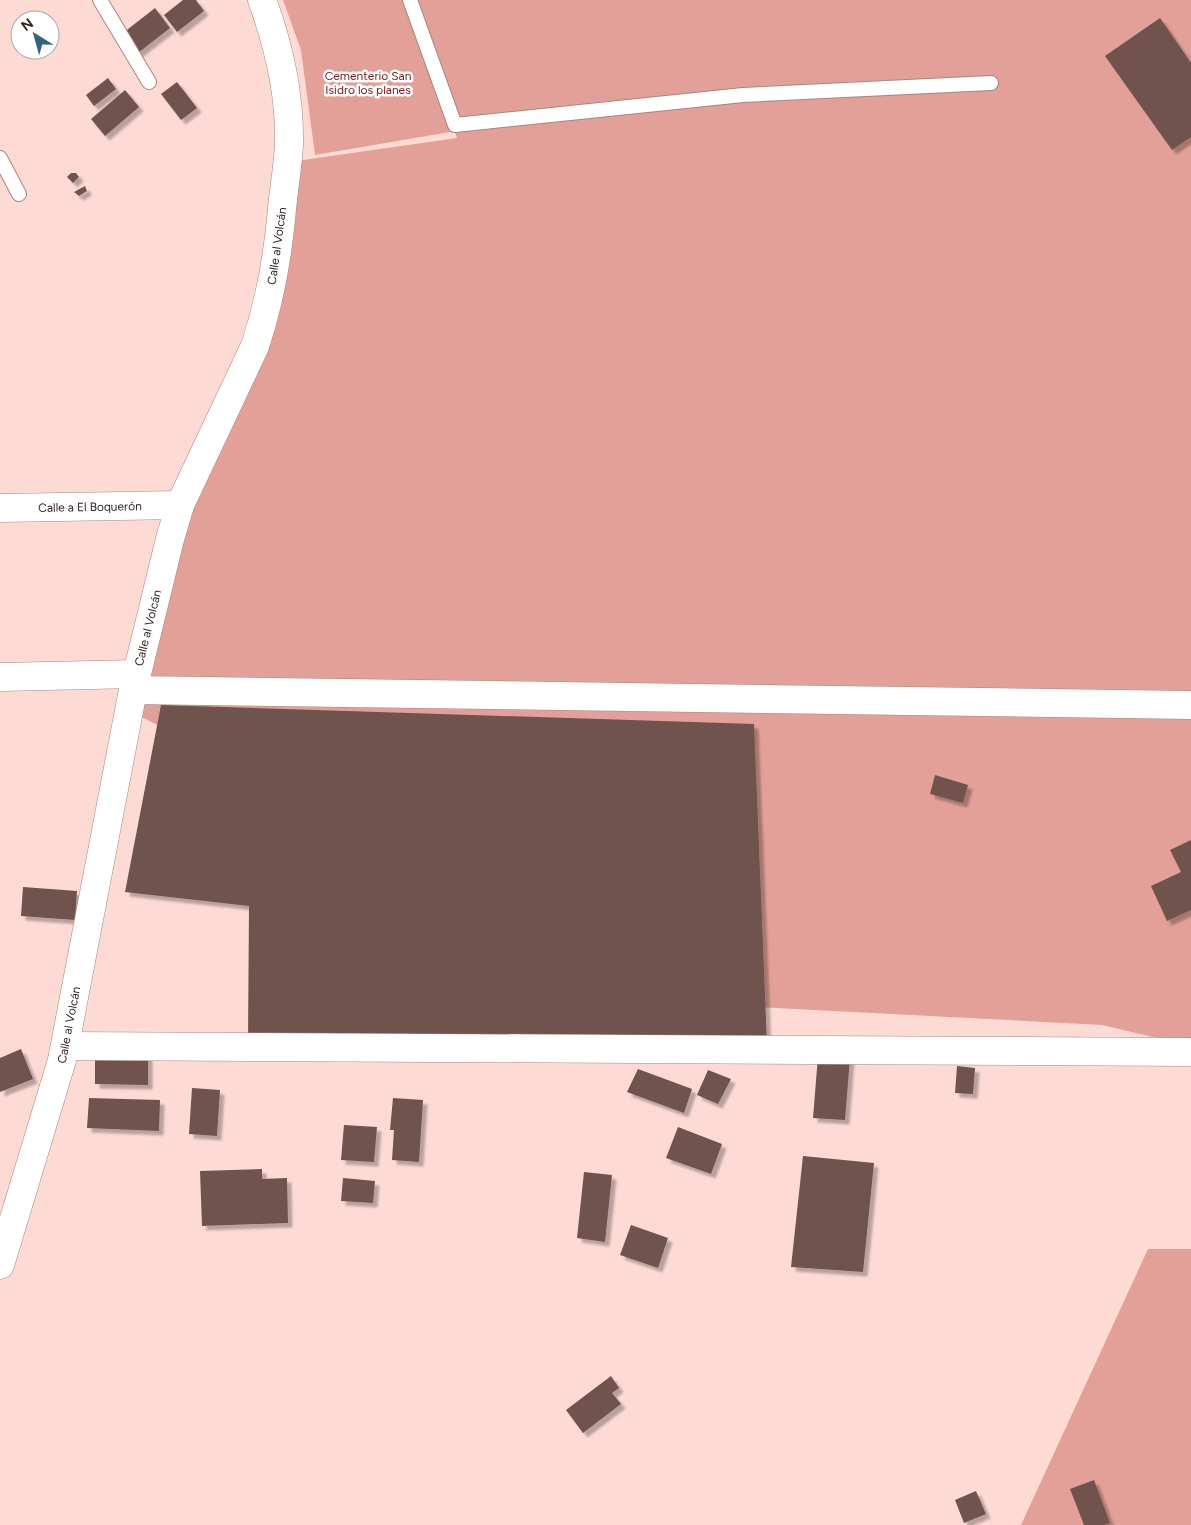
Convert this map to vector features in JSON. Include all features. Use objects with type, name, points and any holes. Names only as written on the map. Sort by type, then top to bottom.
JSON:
[{"type":"street","name":"Calle al Volcán","points":[[0,1265],[7,1224],[62,1060],[135,682],[170,538],[180,505],[255,346],[275,271],[289,145],[288,112],[276,40],[262,0]]},
{"type":"street","name":"Calle a El Boquerón","points":[[0,508],[180,505]]},
{"type":"street","points":[[0,677],[135,682],[1191,705]]},
{"type":"street","points":[[65,1046],[1188,1052]]},
{"type":"lane","points":[[100,0],[149,82]]},
{"type":"lane","points":[[410,0],[455,125],[743,95],[991,83]]},
{"type":"lane","points":[[0,158],[19,194]]},
{"type":"green space","name":"Cementerio San Isidro los planes","points":[[283,0],[405,0],[450,132],[315,155],[301,50]]},
{"type":"green space","points":[[411,0],[1191,0],[1191,1046],[1102,1025],[625,1000],[354,821],[129,711],[170,539],[255,346],[296,161],[457,138]]},
{"type":"green space","points":[[1148,1249],[1191,1249],[1191,1525],[1021,1525]]},
{"type":"building","points":[[183,0],[196,0],[204,11],[177,32],[164,15]]},
{"type":"building","points":[[155,8],[170,28],[138,53],[123,33]]},
{"type":"building","points":[[1160,18],[1191,63],[1191,137],[1172,150],[1105,56]]},
{"type":"building","points":[[108,78],[116,89],[94,106],[86,95]]},
{"type":"building","points":[[177,82],[197,108],[181,120],[161,94]]},
{"type":"building","points":[[125,90],[139,107],[105,136],[91,119]]},
{"type":"building","points":[[71,173],[76,173],[79,177],[73,183],[67,177]]},
{"type":"building","points":[[85,186],[87,191],[79,196],[74,192]]},
{"type":"building","points":[[161,705],[754,724],[767,1044],[248,1041],[249,906],[125,892]]},
{"type":"building","points":[[935,775],[968,785],[963,803],[930,794]]},
{"type":"building","points":[[1191,840],[1191,910],[1167,921],[1151,886],[1181,872],[1170,850]]},
{"type":"building","points":[[23,887],[77,891],[75,920],[21,916]]},
{"type":"building","points":[[21,1049],[33,1079],[0,1092],[0,1058]]},
{"type":"building","points":[[95,1049],[148,1050],[148,1085],[95,1084]]},
{"type":"building","points":[[818,1056],[850,1058],[845,1120],[813,1118]]},
{"type":"building","points":[[957,1066],[975,1068],[973,1094],[955,1093]]},
{"type":"building","points":[[638,1069],[692,1089],[684,1113],[627,1092]]},
{"type":"building","points":[[708,1070],[731,1079],[718,1104],[697,1095]]},
{"type":"building","points":[[192,1088],[220,1090],[217,1136],[189,1134]]},
{"type":"building","points":[[89,1098],[160,1100],[159,1131],[87,1128]]},
{"type":"building","points":[[393,1098],[423,1100],[419,1162],[392,1160],[394,1130],[390,1130]]},
{"type":"building","points":[[344,1125],[377,1127],[374,1162],[341,1160]]},
{"type":"building","points":[[678,1127],[722,1144],[711,1174],[666,1158]]},
{"type":"building","points":[[803,1156],[874,1163],[863,1272],[791,1267]]},
{"type":"building","points":[[262,1169],[262,1179],[287,1178],[288,1223],[202,1226],[200,1171]]},
{"type":"building","points":[[584,1172],[612,1175],[605,1242],[577,1238]]},
{"type":"building","points":[[343,1178],[375,1181],[373,1203],[341,1201]]},
{"type":"building","points":[[631,1225],[668,1238],[658,1268],[620,1255]]},
{"type":"building","points":[[611,1376],[619,1388],[612,1393],[621,1404],[583,1433],[566,1410]]},
{"type":"building","points":[[1094,1480],[1110,1523],[1104,1525],[1084,1525],[1070,1489]]},
{"type":"building","points":[[976,1491],[986,1514],[964,1523],[955,1500]]}]
